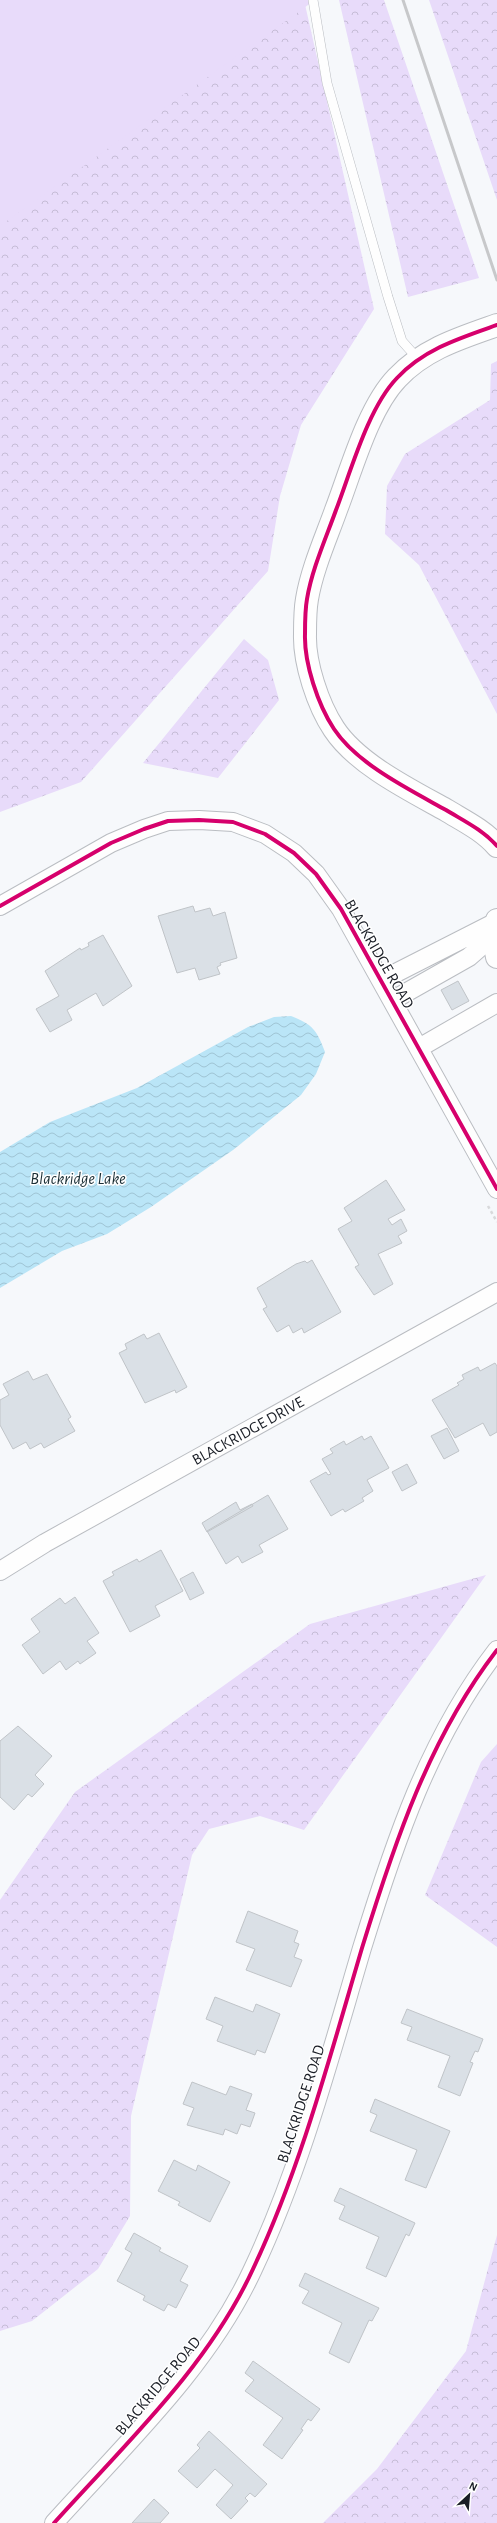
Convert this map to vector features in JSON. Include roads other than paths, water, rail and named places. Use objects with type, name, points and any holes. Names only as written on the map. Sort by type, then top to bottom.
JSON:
[{"type":"street","points":[[497,325],[439,346],[418,359],[396,379],[378,406],[361,444],[322,549],[307,598],[304,636],[318,698],[335,730],[357,754],[413,792],[475,827],[497,846]]},
{"type":"street","name":"BLACKRIDGE ROAD","points":[[0,906],[111,844],[144,829],[168,821],[233,822],[264,834],[294,853],[316,874],[341,909],[382,980],[497,1189]]},
{"type":"street","points":[[382,980],[496,934]]},
{"type":"street","points":[[393,1000],[469,957],[496,934]]},
{"type":"street","points":[[419,1048],[497,1003]]},
{"type":"street","name":"BLACKRIDGE DRIVE","points":[[0,1571],[39,1546],[497,1292]]},
{"type":"street","name":"BLACKRIDGE ROAD","points":[[54,2523],[184,2378],[228,2315],[253,2270],[271,2227],[314,2108],[386,1870],[406,1815],[427,1766],[446,1730],[497,1650]]},
{"type":"lane","points":[[313,0],[327,83],[388,297],[402,341],[418,359]]},
{"type":"water","name":"Blackridge Lake","points":[[291,1016],[304,1022],[313,1029],[325,1052],[316,1074],[301,1095],[233,1150],[151,1207],[107,1234],[62,1251],[0,1288],[0,1152],[50,1122],[137,1088],[248,1027],[274,1017]]},
{"type":"railway","points":[[403,0],[497,280]]}]
